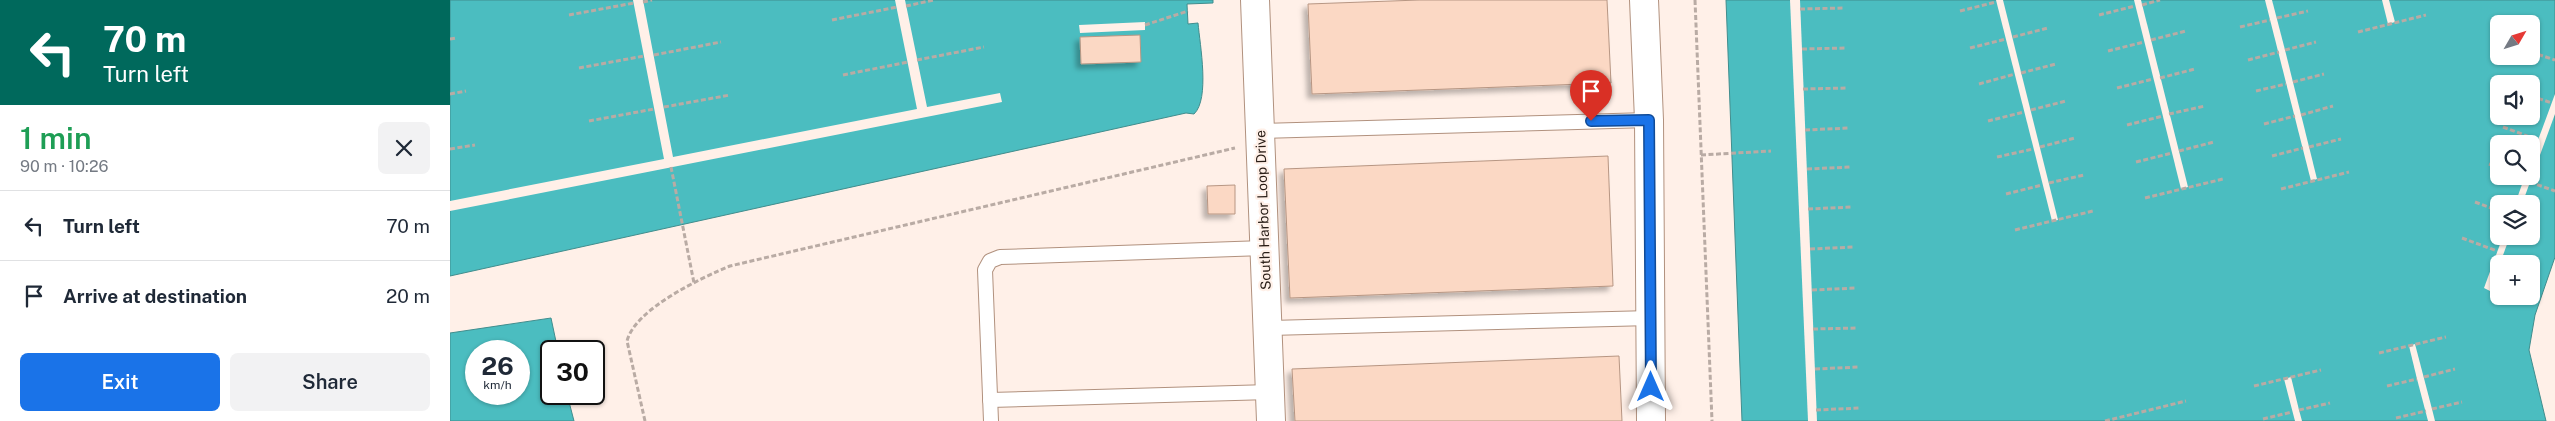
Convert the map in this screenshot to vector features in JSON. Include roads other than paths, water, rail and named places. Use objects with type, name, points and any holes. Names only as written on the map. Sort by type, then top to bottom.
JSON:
[{"type":"street","name":"South Harbor Loop Drive","points":[[1255,0],[1271,421]]},
{"type":"street","points":[[1644,0],[1649,120],[1651,421]]},
{"type":"lane","points":[[1260,139],[1649,120]]},
{"type":"lane","points":[[991,421],[985,270],[990,261],[1000,257],[1264,248]]},
{"type":"lane","points":[[1267,328],[1650,318]]},
{"type":"lane","points":[[990,400],[1270,392]]},
{"type":"water","points":[[450,0],[1213,0],[1213,3],[1187,4],[1188,24],[1198,23],[1203,71],[1202,97],[1199,107],[1194,114],[1186,113],[450,276]]},
{"type":"water","points":[[1726,0],[2555,0],[2555,257],[2540,300],[2540,255],[2490,255],[2490,305],[2538,305],[2529,350],[2546,421],[1742,421]]},
{"type":"water","points":[[551,318],[556,340],[540,340],[540,405],[570,405],[574,421],[450,421],[450,333]]}]
